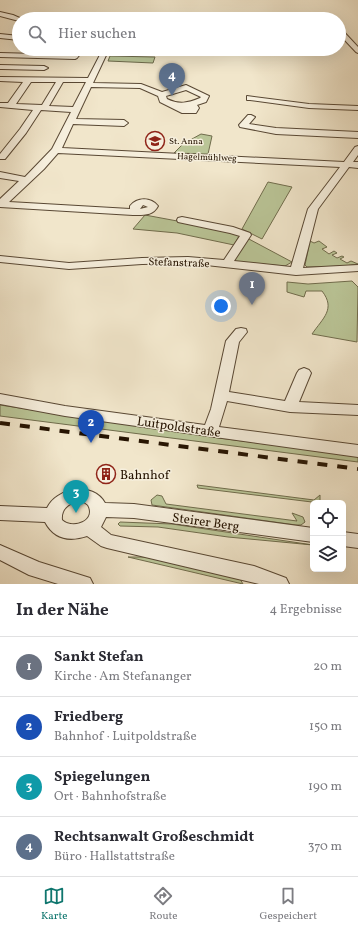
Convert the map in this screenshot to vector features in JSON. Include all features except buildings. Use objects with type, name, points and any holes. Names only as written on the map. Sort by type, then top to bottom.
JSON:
[{"type":"street","points":[[0,14],[12,16]]},
{"type":"street","points":[[0,36],[12,37]]},
{"type":"street","points":[[346,38],[358,38]]},
{"type":"street","points":[[346,38],[358,51]]},
{"type":"street","points":[[44,68],[1,69],[2,60],[0,56],[76,56]]},
{"type":"street","points":[[0,204],[27,180],[56,150],[103,56]]},
{"type":"street","points":[[0,79],[61,79],[141,86],[162,95],[186,87],[205,96],[203,100],[193,104],[192,106],[195,108],[189,112],[163,100],[162,95]]},
{"type":"street","points":[[2,157],[41,108],[61,79]]},
{"type":"street","points":[[3,107],[28,80]]},
{"type":"street","points":[[284,102],[285,95],[288,93]]},
{"type":"street","points":[[250,98],[309,106],[327,104],[358,108]]},
{"type":"street","points":[[3,107],[77,110]]},
{"type":"street","points":[[251,116],[243,125],[276,131],[358,135]]},
{"type":"street","points":[[71,121],[124,123]]},
{"type":"street","points":[[296,272],[313,209],[358,149]]},
{"type":"street","name":"Hagelmühlweg","points":[[56,150],[358,165]]},
{"type":"street","points":[[0,175],[27,180]]},
{"type":"street","points":[[0,204],[67,209],[140,211],[157,216]]},
{"type":"street","points":[[182,220],[233,230],[246,235],[227,264]]},
{"type":"street","name":"Stefanstraße","points":[[0,259],[69,266],[161,260],[188,260],[296,272],[329,272],[358,268]]},
{"type":"street","points":[[210,430],[218,409],[233,341],[241,332]]},
{"type":"street","points":[[290,407],[304,372]]},
{"type":"street","points":[[220,395],[290,407],[358,410]]},
{"type":"street","name":"Luitpoldstraße","points":[[0,399],[65,411],[358,451]]},
{"type":"street","points":[[75,495],[92,498],[96,502],[99,510],[98,518],[89,528],[79,532],[65,531],[57,526],[53,515],[58,503],[68,496],[75,495]]},
{"type":"street","name":"Steirer Berg","points":[[99,510],[134,511],[310,535]]},
{"type":"street","points":[[0,514],[53,515]]},
{"type":"street","points":[[89,528],[107,541],[254,574],[280,584]]},
{"type":"street","points":[[346,539],[358,541]]},
{"type":"street","points":[[0,552],[35,569],[84,584]]},
{"type":"green space","points":[[110,56],[155,57],[153,63],[108,61]]},
{"type":"green space","points":[[201,134],[212,136],[208,154],[174,153],[183,144]]},
{"type":"green space","points":[[268,182],[292,187],[262,239],[242,229]]},
{"type":"green space","points":[[145,215],[231,231],[239,236],[234,245],[177,233],[133,229]]},
{"type":"green space","points":[[247,238],[292,262],[285,266],[236,262],[235,259]]},
{"type":"green space","points":[[310,241],[314,243],[319,241],[327,247],[322,249],[329,254],[334,251],[337,253],[332,255],[337,258],[342,256],[344,257],[340,259],[347,263],[351,261],[358,264],[345,266],[307,267],[305,265]]},
{"type":"green space","points":[[352,281],[358,287],[357,342],[312,334],[324,318],[328,308],[326,297],[322,291],[306,291],[304,297],[287,292],[287,282],[308,284]]},
{"type":"green space","points":[[0,405],[219,438],[358,456],[358,462],[0,416]]},
{"type":"green space","points":[[197,485],[314,500],[310,500],[310,502],[198,488]]},
{"type":"green space","points":[[157,495],[162,496],[166,504],[297,521],[292,513],[303,517],[305,522],[301,525],[296,525],[152,505],[151,500]]},
{"type":"green space","points":[[320,495],[320,500],[314,500]]},
{"type":"green space","points":[[120,522],[172,524],[310,545],[228,537],[158,527],[120,526],[118,524]]},
{"type":"green space","points":[[128,557],[148,557],[240,579],[243,584]]},
{"type":"railway","points":[[0,423],[358,469]]},
{"type":"place","name":"Rechtsanwalt Großeschmidt","points":[[172,96]]},
{"type":"place","name":"St. Anna","points":[[155,141]]},
{"type":"place","name":"Sankt Stefan","points":[[252,305]]},
{"type":"place","name":"Friedberg","points":[[91,443]]},
{"type":"place","name":"Bahnhof","points":[[106,474]]},
{"type":"place","name":"Spiegelungen","points":[[76,513]]}]
